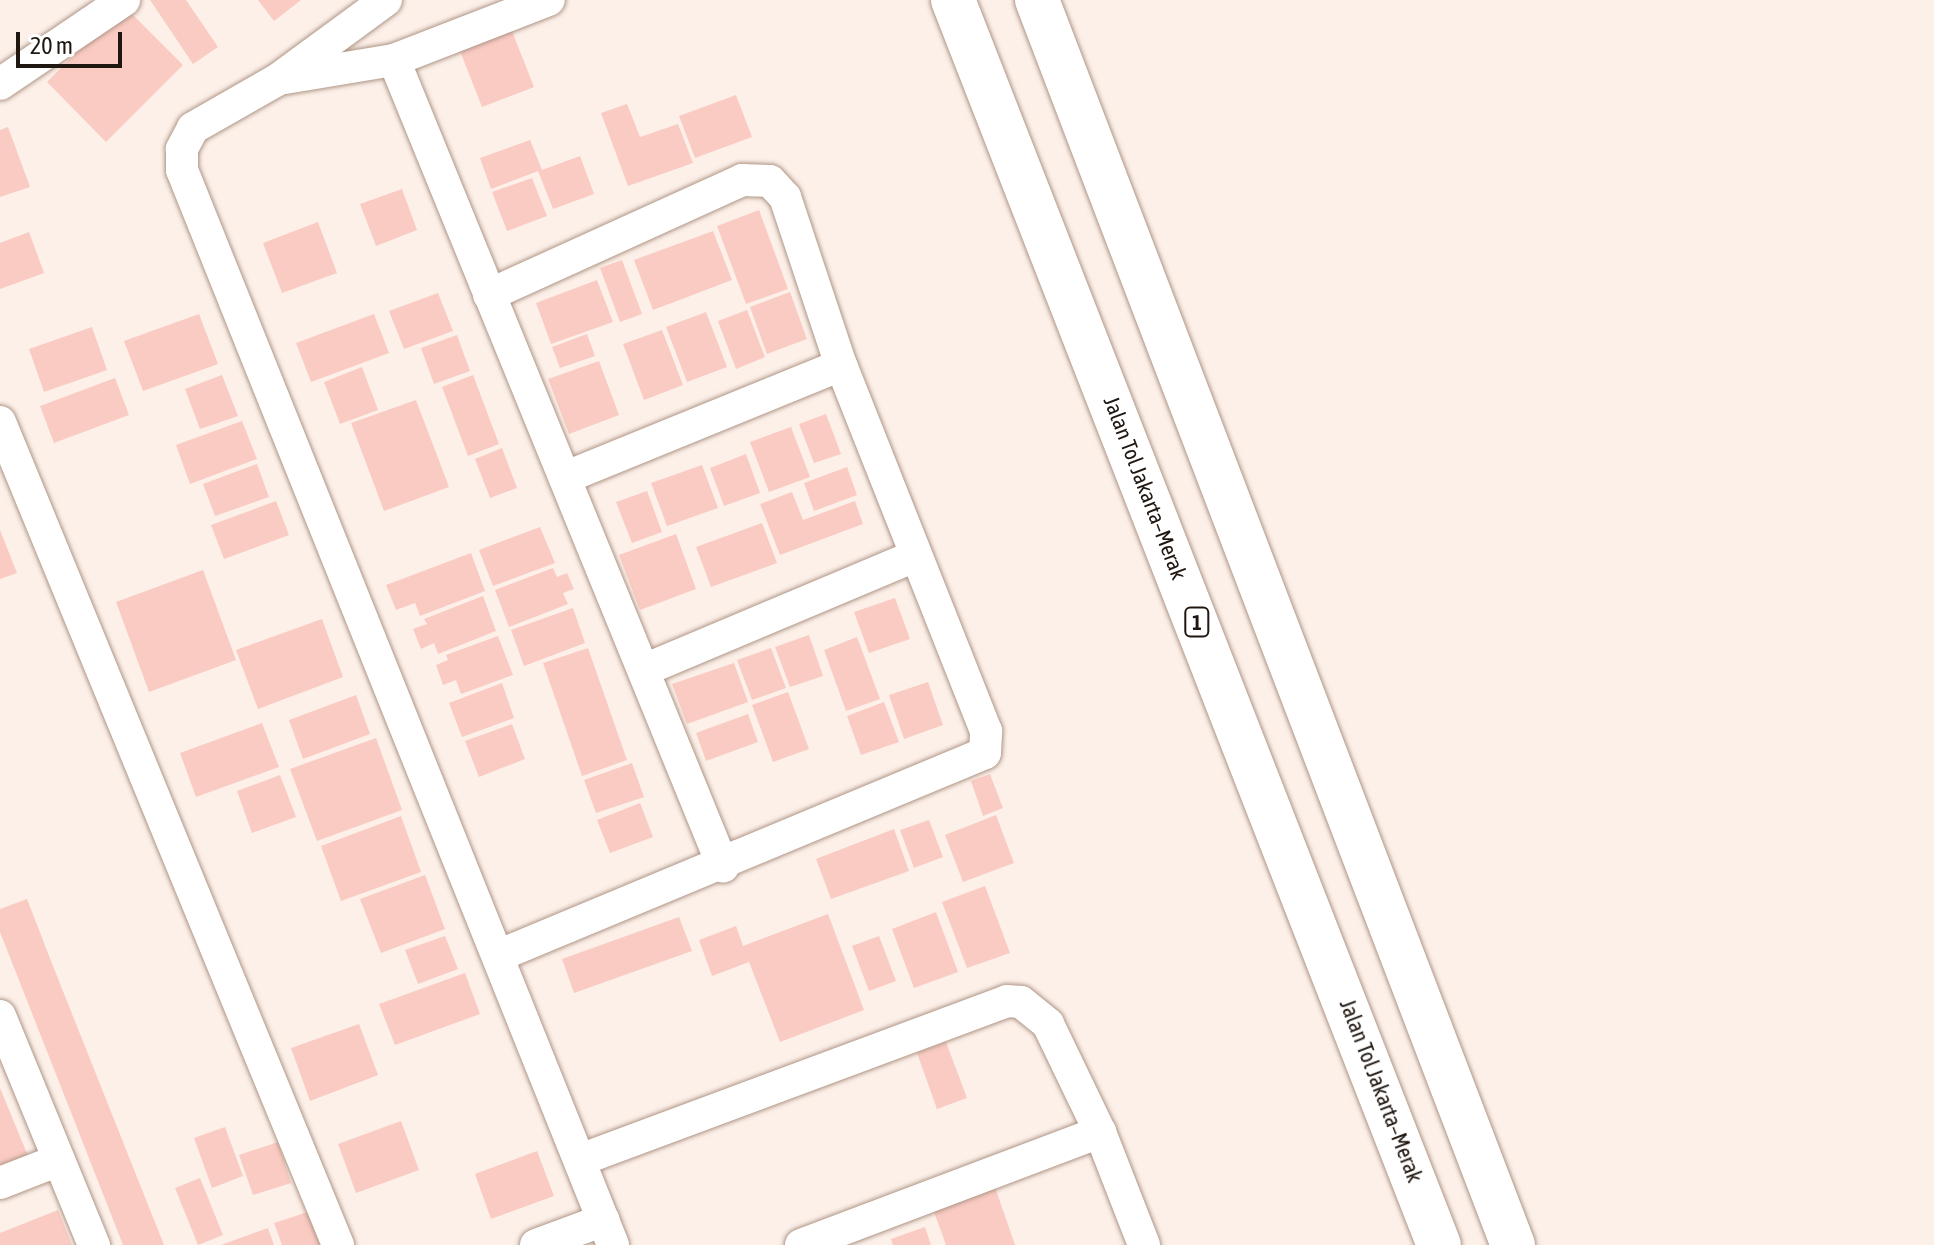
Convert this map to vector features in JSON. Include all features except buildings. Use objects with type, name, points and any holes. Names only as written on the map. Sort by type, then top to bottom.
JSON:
[{"type":"highway","name":"Jalan Tol Jakarta–Merak","points":[[953,0],[1439,1245]]},
{"type":"highway","points":[[1037,0],[1513,1245]]},
{"type":"street","points":[[0,84],[124,0]]},
{"type":"street","points":[[386,0],[277,80],[193,128],[182,149],[182,170],[500,955],[608,1233],[536,1245]]},
{"type":"street","points":[[277,80],[394,60],[549,0]]},
{"type":"street","points":[[394,60],[567,477],[723,866]]},
{"type":"street","points":[[489,295],[742,180],[770,181],[785,197],[841,365],[986,731],[985,753],[723,866],[500,955]]},
{"type":"street","points":[[567,477],[841,365]]},
{"type":"street","points":[[0,422],[338,1245]]},
{"type":"street","points":[[644,670],[915,556]]},
{"type":"street","points":[[580,1160],[1007,1001],[1032,1008],[1048,1024],[1100,1132],[1144,1245]]},
{"type":"street","points":[[0,1016],[94,1245]]},
{"type":"street","points":[[801,1245],[1100,1132]]},
{"type":"street","points":[[0,1183],[59,1160]]}]
